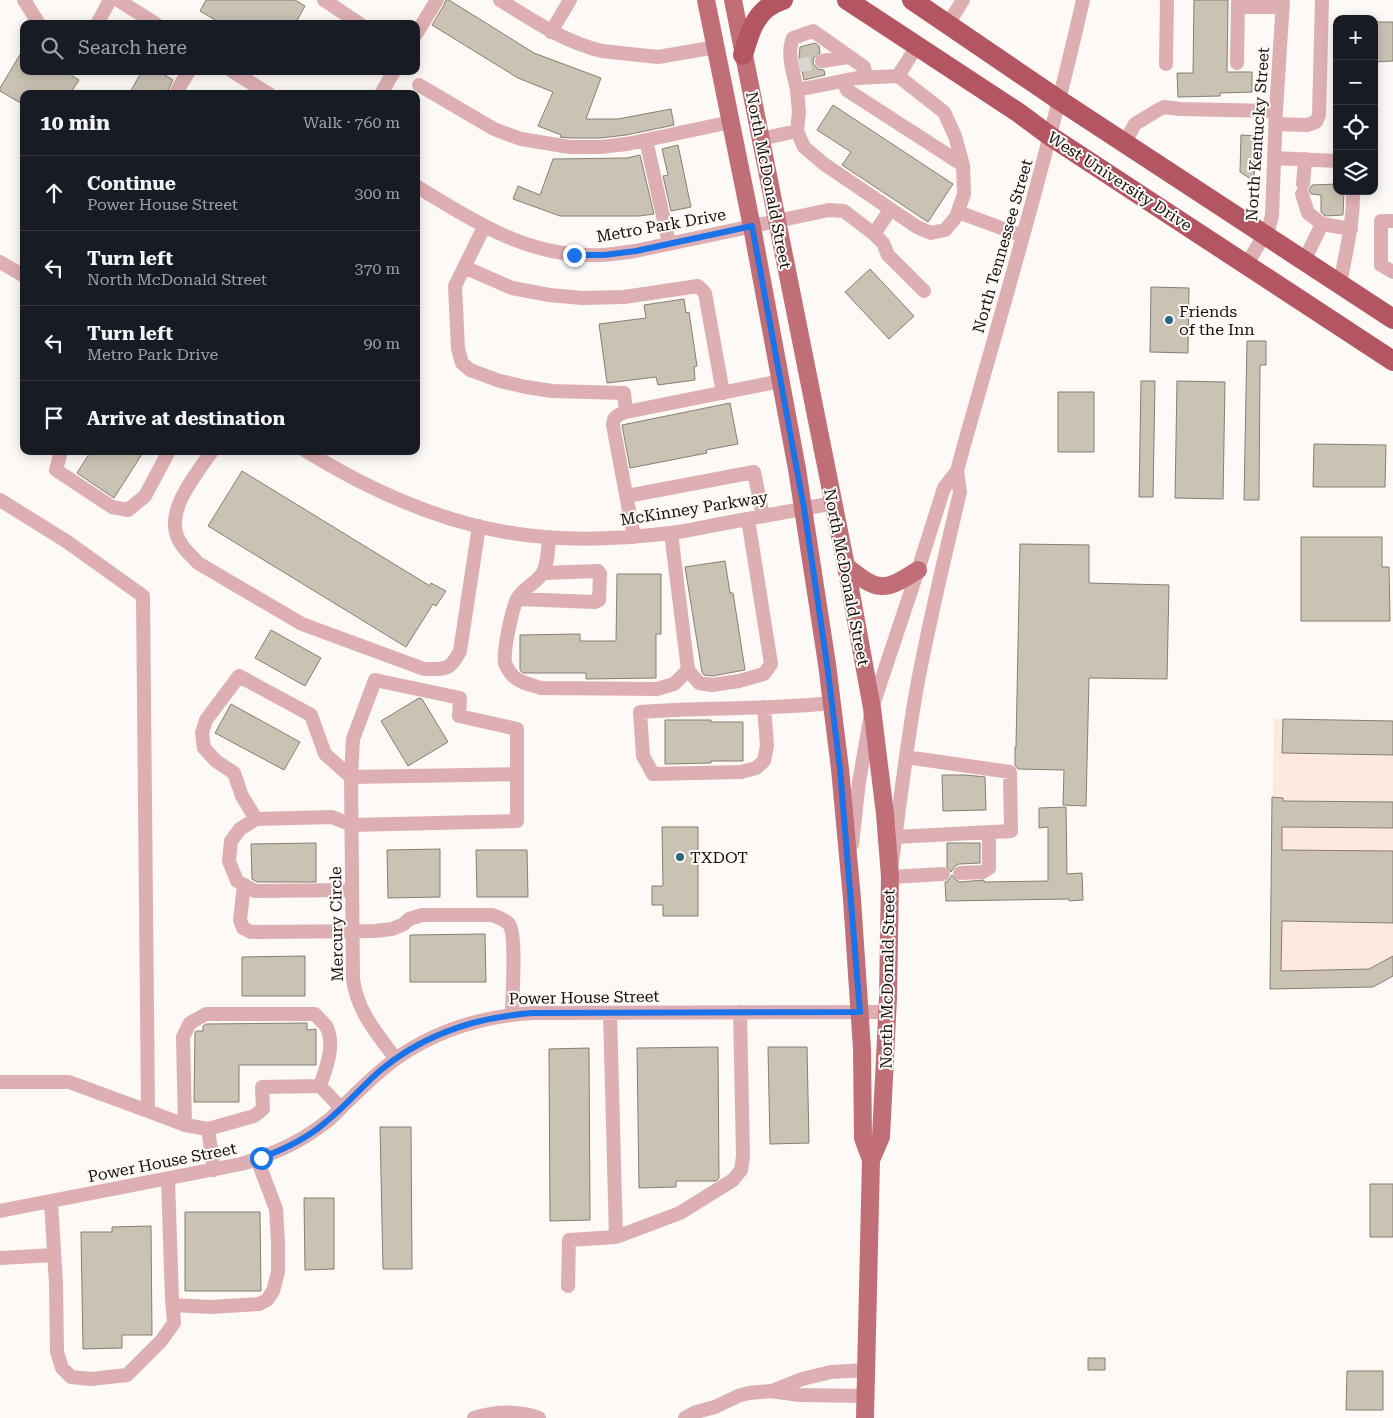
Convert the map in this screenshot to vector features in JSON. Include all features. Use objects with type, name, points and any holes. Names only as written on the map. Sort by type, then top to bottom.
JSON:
[{"type":"highway","points":[[743,55],[749,33],[758,18],[771,6],[783,0]]},
{"type":"highway","points":[[831,0],[878,20]]},
{"type":"highway","name":"West University Drive","points":[[847,0],[1393,361]]},
{"type":"highway","points":[[912,0],[1340,285],[1392,317]]},
{"type":"main road","name":"North McDonald Street","points":[[706,0],[752,226],[804,508],[840,769],[860,1012],[863,1138],[871,1160],[865,1418]]},
{"type":"main road","name":"North McDonald Street","points":[[733,0],[846,566],[872,708],[885,814],[890,877],[887,1012],[881,1138],[871,1160]]},
{"type":"main road","points":[[846,566],[868,582],[881,586],[898,583],[918,570]]},
{"type":"street","points":[[24,0],[36,20]]},
{"type":"street","points":[[98,20],[110,0]]},
{"type":"street","points":[[118,0],[150,20]]},
{"type":"street","points":[[324,0],[354,20]]},
{"type":"street","points":[[420,28],[437,0]]},
{"type":"street","points":[[500,0],[551,32],[594,49],[647,57],[668,56],[716,48]]},
{"type":"street","points":[[551,32],[570,0]]},
{"type":"street","points":[[948,24],[963,0]]},
{"type":"street","name":"North Tennessee Street","points":[[957,471],[1060,100],[1083,0]]},
{"type":"street","points":[[1166,64],[1167,0]]},
{"type":"street","points":[[1125,142],[1135,124],[1164,107],[1276,117],[1307,124],[1316,122],[1319,115],[1322,0]]},
{"type":"street","points":[[1237,63],[1238,4],[1283,3]]},
{"type":"street","name":"North Kentucky Street","points":[[1247,264],[1269,227],[1272,215],[1283,3]]},
{"type":"street","points":[[797,90],[866,77],[898,76],[944,112],[955,136],[962,165],[964,194],[956,217],[945,230],[931,233],[917,227],[824,164],[804,147],[797,131],[799,112],[797,90],[795,66],[790,50],[793,38],[813,32],[864,67],[866,77]]},
{"type":"street","points":[[898,76],[917,46]]},
{"type":"street","points":[[822,61],[848,57]]},
{"type":"street","points":[[177,90],[187,75]]},
{"type":"street","points":[[238,75],[263,90]]},
{"type":"street","points":[[383,90],[392,75]]},
{"type":"street","points":[[843,81],[847,90],[962,165]]},
{"type":"street","points":[[419,85],[494,129],[521,139],[570,147],[600,148],[731,122]]},
{"type":"street","points":[[760,138],[797,131]]},
{"type":"street","points":[[646,140],[669,244]]},
{"type":"street","points":[[1274,158],[1333,160]]},
{"type":"street","points":[[1305,159],[1302,189],[1308,213],[1322,224],[1351,229]]},
{"type":"street","name":"Metro Park Drive","points":[[420,188],[484,227],[532,247],[574,255],[604,255],[636,251],[829,210],[844,211],[874,234],[882,243],[888,255],[924,291]]},
{"type":"street","points":[[1340,285],[1351,229],[1353,195]]},
{"type":"street","points":[[874,234],[890,210]]},
{"type":"street","points":[[958,212],[1023,236]]},
{"type":"street","points":[[1393,221],[1381,221],[1381,265],[1393,272]]},
{"type":"street","points":[[1304,261],[1322,224]]},
{"type":"street","points":[[484,227],[455,286],[458,349],[462,363],[470,370],[500,381],[526,387],[552,391],[624,393],[626,412]]},
{"type":"street","points":[[0,262],[20,274]]},
{"type":"street","points":[[464,268],[512,288],[549,295],[582,298],[624,297],[698,286],[705,293],[723,393]]},
{"type":"street","points":[[634,537],[613,425],[616,415],[781,381]]},
{"type":"street","points":[[60,455],[56,470],[112,507],[128,510],[145,496],[167,455]]},
{"type":"street","points":[[209,455],[181,498],[174,525],[179,542],[198,563],[302,624],[424,669],[448,668],[454,664],[460,651],[479,526]]},
{"type":"street","name":"McKinney Parkway","points":[[313,455],[348,476],[393,498],[430,512],[502,531],[549,537],[593,539],[671,533],[834,503]]},
{"type":"street","points":[[849,870],[859,782],[872,708],[944,488],[957,471]]},
{"type":"street","points":[[943,874],[890,877],[906,756],[926,640],[960,492],[957,471]]},
{"type":"street","points":[[626,496],[754,472],[762,516]]},
{"type":"street","points":[[0,500],[66,541],[143,596],[148,1111]]},
{"type":"street","points":[[671,533],[688,670],[700,683],[712,686],[764,674],[771,664],[748,519]]},
{"type":"street","points":[[549,537],[543,573],[517,599],[505,641],[505,664],[513,676],[525,683],[541,688],[657,689],[674,684],[688,670]]},
{"type":"street","points":[[517,599],[595,602],[599,600],[600,574],[598,571],[543,573]]},
{"type":"street","points":[[256,819],[242,796],[234,773],[216,761],[204,748],[202,733],[206,720],[239,676],[311,716],[325,754],[351,777],[517,774],[517,821],[352,825],[332,817],[256,819],[240,829],[231,841],[229,861],[237,881],[254,891],[352,890]]},
{"type":"street","name":"Mercury Circle","points":[[396,1059],[369,1023],[358,1002],[353,979],[351,777],[353,739],[375,680],[460,698],[459,716],[517,729],[517,774]]},
{"type":"street","points":[[764,707],[767,746],[764,761],[756,768],[741,772],[653,774],[643,756],[640,712],[681,708],[764,707],[797,707],[831,703]]},
{"type":"street","points":[[896,837],[1012,831],[1010,772],[906,756]]},
{"type":"street","points":[[960,873],[983,872],[989,868],[988,832]]},
{"type":"street","points":[[244,885],[240,920],[243,928],[250,932],[392,930],[409,919],[422,915],[492,915],[500,917],[510,925],[513,938],[512,1014]]},
{"type":"street","points":[[610,1012],[616,1237]]},
{"type":"street","points":[[568,1286],[569,1240],[616,1237],[680,1213],[733,1180],[741,1170],[743,1156],[740,1012]]},
{"type":"street","name":"Power House Street","points":[[0,1211],[214,1170],[257,1159],[296,1143],[328,1121],[381,1070],[412,1048],[443,1033],[476,1021],[512,1014],[887,1012]]},
{"type":"street","points":[[185,1125],[183,1037],[190,1023],[206,1014],[315,1014],[326,1026],[331,1039],[320,1086]]},
{"type":"street","points":[[0,1082],[69,1082],[185,1125],[208,1129],[254,1116],[262,1109],[262,1087],[320,1086],[341,1108]]},
{"type":"street","points":[[208,1129],[214,1170]]},
{"type":"street","points":[[172,1305],[210,1307],[259,1304],[267,1300],[273,1291],[278,1272],[276,1209],[257,1159]]},
{"type":"street","points":[[50,1202],[57,1352],[62,1368],[71,1377],[91,1379],[127,1375],[160,1341],[174,1323],[168,1179]]},
{"type":"street","points":[[0,1258],[54,1256]]},
{"type":"street","points":[[772,1391],[802,1379],[831,1372],[866,1370]]},
{"type":"street","points":[[685,1418],[696,1412],[715,1407],[749,1393],[772,1391],[799,1395],[866,1396]]},
{"type":"street","points":[[713,1418],[724,1402]]},
{"type":"street","points":[[474,1418],[486,1414],[513,1412],[539,1418]]},
{"type":"shaded area","points":[[1274,719],[1393,721],[1393,976],[1373,987],[1270,989]]},
{"type":"building","points":[[206,0],[295,0],[305,6],[297,20],[215,20],[200,11]]},
{"type":"building","points":[[446,0],[449,0],[534,53],[601,78],[586,119],[618,119],[671,109],[674,125],[626,135],[600,138],[560,137],[561,135],[538,126],[553,92],[518,78],[432,25]]},
{"type":"building","points":[[1194,0],[1228,0],[1227,72],[1252,72],[1252,92],[1220,93],[1220,96],[1178,97],[1177,73],[1193,73]]},
{"type":"building","points":[[1378,22],[1393,22],[1393,61],[1378,62]]},
{"type":"building","points":[[815,43],[819,46],[820,53],[814,57],[813,63],[818,69],[824,70],[825,75],[804,80],[799,57],[800,47]]},
{"type":"building","points":[[20,55],[20,75],[71,75],[79,80],[73,90],[20,90],[20,103],[0,91]]},
{"type":"building","points":[[140,75],[165,75],[173,80],[168,90],[131,90]]},
{"type":"building","points":[[833,105],[953,184],[928,222],[842,165],[851,152],[817,130]]},
{"type":"building","points":[[1241,135],[1255,136],[1254,181],[1240,172]]},
{"type":"building","points":[[678,145],[691,207],[671,211],[663,176],[668,175],[662,149]]},
{"type":"building","points":[[640,155],[654,214],[639,216],[560,216],[513,199],[518,186],[540,195],[553,159],[627,158]]},
{"type":"building","points":[[1333,184],[1333,195],[1344,195],[1343,215],[1325,216],[1321,212],[1321,195],[1311,194],[1309,190],[1312,185]]},
{"type":"building","points":[[870,269],[914,316],[889,339],[845,292]]},
{"type":"building","name":"Friends of the Inn","points":[[1151,287],[1189,288],[1188,353],[1150,352]]},
{"type":"building","points":[[684,299],[686,313],[689,312],[697,366],[694,367],[695,380],[658,385],[656,377],[607,383],[599,324],[646,318],[644,305]]},
{"type":"building","points":[[1247,341],[1266,341],[1266,365],[1260,365],[1259,500],[1244,500]]},
{"type":"building","points":[[1141,381],[1155,381],[1153,497],[1139,497]]},
{"type":"building","points":[[1177,381],[1225,382],[1223,499],[1175,498]]},
{"type":"building","points":[[1058,392],[1094,392],[1094,452],[1058,452]]},
{"type":"building","points":[[730,403],[738,444],[706,450],[707,453],[630,468],[622,425]]},
{"type":"building","points":[[1314,444],[1386,445],[1385,487],[1313,487]]},
{"type":"building","points":[[88,455],[141,455],[114,498],[77,473]]},
{"type":"building","points":[[242,471],[430,586],[431,583],[446,591],[436,606],[433,604],[406,647],[208,526]]},
{"type":"building","points":[[1301,537],[1382,537],[1382,567],[1389,567],[1390,621],[1301,621]]},
{"type":"building","points":[[1020,544],[1089,545],[1089,583],[1169,585],[1167,679],[1089,678],[1086,806],[1063,805],[1064,770],[1018,769],[1015,765]]},
{"type":"building","points":[[725,561],[730,593],[733,593],[745,670],[712,676],[704,675],[685,567]]},
{"type":"building","points":[[617,574],[661,574],[661,634],[656,634],[656,678],[586,679],[586,673],[523,673],[520,670],[520,635],[580,634],[580,641],[616,641]]},
{"type":"building","points":[[271,630],[321,658],[305,686],[255,658]]},
{"type":"building","points":[[419,698],[422,699],[448,742],[408,766],[381,721]]},
{"type":"building","points":[[231,704],[300,742],[284,770],[215,733]]},
{"type":"building","points":[[1283,719],[1393,721],[1393,755],[1282,753]]},
{"type":"building","points":[[665,720],[743,722],[743,761],[665,764]]},
{"type":"building","points":[[942,775],[985,777],[986,810],[943,811]]},
{"type":"building","points":[[1272,797],[1283,798],[1283,801],[1393,802],[1393,828],[1282,827],[1282,850],[1393,851],[1393,923],[1282,921],[1281,971],[1369,969],[1393,956],[1393,976],[1373,987],[1270,989]]},
{"type":"building","points":[[1066,807],[1067,874],[1082,873],[1083,900],[946,901],[945,882],[952,875],[960,882],[984,880],[984,882],[1048,881],[1048,827],[1039,828],[1039,808]]},
{"type":"building","name":"TXDOT","points":[[662,827],[698,827],[698,916],[663,916],[663,905],[652,905],[652,886],[663,886]]},
{"type":"building","points":[[316,843],[316,882],[257,882],[252,879],[251,844]]},
{"type":"building","points":[[947,843],[980,843],[980,863],[959,864],[951,872],[947,867]]},
{"type":"building","points":[[440,849],[440,897],[388,898],[387,850]]},
{"type":"building","points":[[476,850],[527,850],[528,897],[477,897]]},
{"type":"building","points":[[485,934],[486,982],[410,982],[410,935]]},
{"type":"building","points":[[305,956],[305,996],[242,996],[242,957]]},
{"type":"building","points":[[307,1023],[307,1030],[316,1029],[316,1065],[239,1065],[239,1102],[194,1102],[195,1033],[196,1031],[203,1031],[203,1026],[206,1024]]},
{"type":"building","points":[[718,1047],[719,1178],[716,1181],[676,1181],[676,1187],[639,1188],[637,1048]]},
{"type":"building","points":[[768,1047],[807,1047],[809,1143],[770,1144]]},
{"type":"building","points":[[589,1048],[590,1220],[550,1221],[549,1049]]},
{"type":"building","points":[[380,1127],[411,1127],[412,1269],[383,1269]]},
{"type":"building","points":[[1370,1184],[1393,1184],[1393,1237],[1370,1237]]},
{"type":"building","points":[[304,1198],[334,1198],[334,1269],[305,1270]]},
{"type":"building","points":[[185,1212],[260,1212],[261,1291],[185,1291]]},
{"type":"building","points":[[151,1226],[152,1335],[122,1335],[122,1348],[83,1349],[81,1232],[112,1232],[112,1227]]},
{"type":"building","points":[[1088,1358],[1105,1358],[1105,1370],[1088,1370]]},
{"type":"building","points":[[1347,1371],[1383,1371],[1383,1410],[1346,1410]]},
{"type":"tunnel","points":[[797,66],[822,61]]},
{"type":"place","name":"Friends of the Inn","points":[[1169,320]]},
{"type":"place","name":"TXDOT","points":[[680,857]]},
{"type":"route","points":[[261,1158],[296,1143],[312,1133],[328,1121],[381,1070],[412,1048],[443,1033],[476,1021],[512,1014],[533,1013],[860,1012],[840,769],[827,664],[804,508],[752,226],[636,251],[589,256],[574,255]]}]
